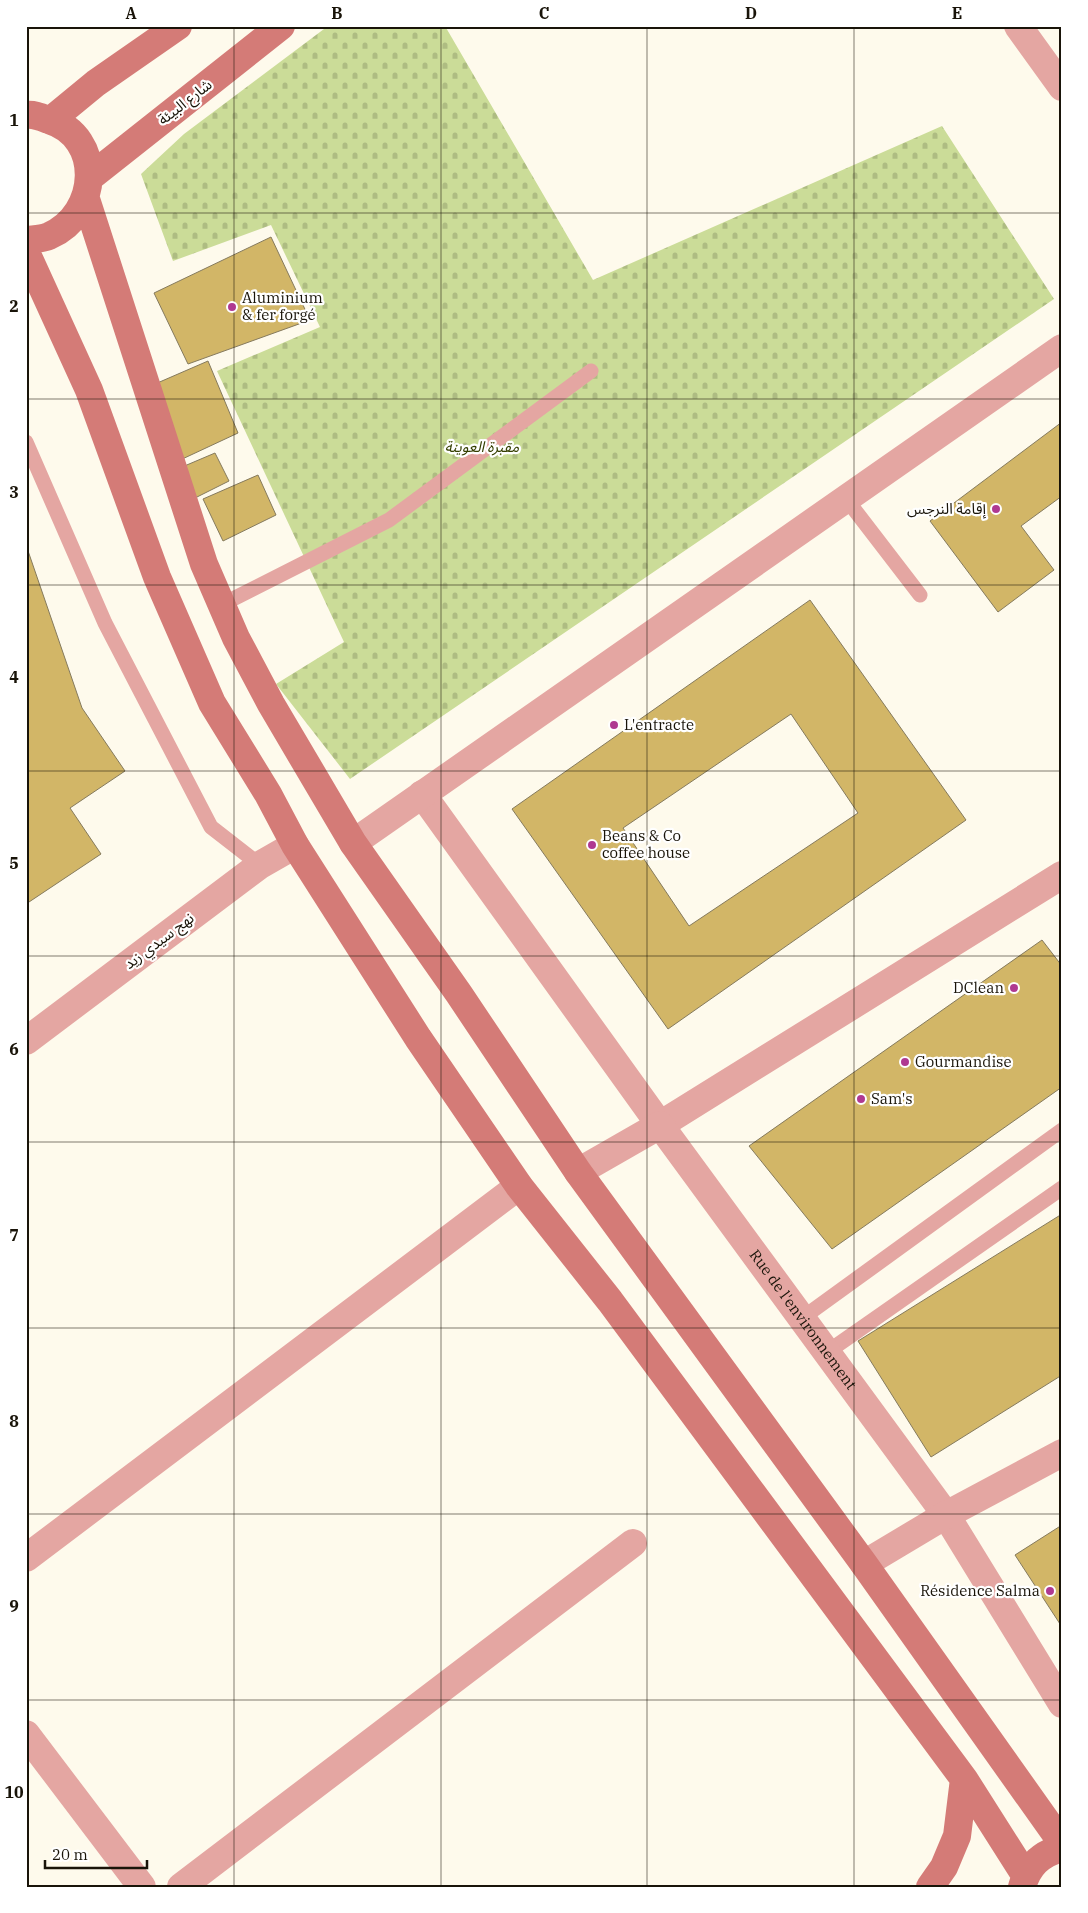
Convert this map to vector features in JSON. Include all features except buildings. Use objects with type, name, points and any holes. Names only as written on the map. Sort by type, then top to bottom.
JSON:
[{"type":"main road","points":[[34,112],[96,83],[178,26]]},
{"type":"main road","name":"شارع البيئة","points":[[26,240],[48,237],[71,222],[87,189],[281,26]]},
{"type":"main road","points":[[34,112],[59,123],[80,143],[90,170],[87,189],[200,555],[236,638],[271,704],[353,843],[459,994],[578,1172],[864,1564],[1062,1843]]},
{"type":"main road","points":[[26,252],[89,390],[157,577],[212,703],[268,794],[295,845],[418,1038],[519,1186],[610,1301],[964,1779],[1024,1881]]},
{"type":"main road","points":[[930,1887],[944,1866],[957,1836],[964,1779]]},
{"type":"main road","points":[[1024,1881],[1035,1861],[1049,1852],[1062,1848]]},
{"type":"street","points":[[1018,26],[1062,87]]},
{"type":"street","points":[[353,843],[848,500],[1062,348]]},
{"type":"street","name":"Rue de l'environnement","points":[[422,794],[660,1125],[946,1516],[1062,1704]]},
{"type":"street","name":"نهج سيدي زيد","points":[[26,1041],[260,865],[295,845]]},
{"type":"street","points":[[578,1172],[660,1125],[1062,875]]},
{"type":"street","points":[[26,1558],[519,1186]]},
{"type":"street","points":[[864,1564],[946,1516],[1062,1453]]},
{"type":"street","points":[[181,1887],[633,1543]]},
{"type":"street","points":[[26,1734],[142,1887]]},
{"type":"lane","points":[[221,606],[389,520],[591,371]]},
{"type":"lane","points":[[26,442],[105,623],[211,827],[260,865]]},
{"type":"lane","points":[[848,500],[920,595]]},
{"type":"lane","points":[[801,1319],[1062,1130]]},
{"type":"lane","points":[[826,1353],[1062,1188]]},
{"type":"green space","name":"مقبرة العوينة","points":[[328,26],[445,26],[593,280],[942,126],[1054,299],[350,779],[276,684],[344,642],[217,371],[320,327],[271,225],[173,261],[141,174],[184,134]]},
{"type":"place","name":"Aluminium & fer forgé","points":[[232,307]]},
{"type":"place","name":"إقامة النرجس","points":[[996,509]]},
{"type":"place","name":"L'entracte","points":[[614,725]]},
{"type":"place","name":"Beans & Co coffee house","points":[[592,845]]},
{"type":"place","name":"DClean","points":[[1014,988]]},
{"type":"place","name":"Gourmandise","points":[[905,1062]]},
{"type":"place","name":"Sam's","points":[[861,1099]]},
{"type":"place","name":"Résidence Salma","points":[[1050,1591]]}]
